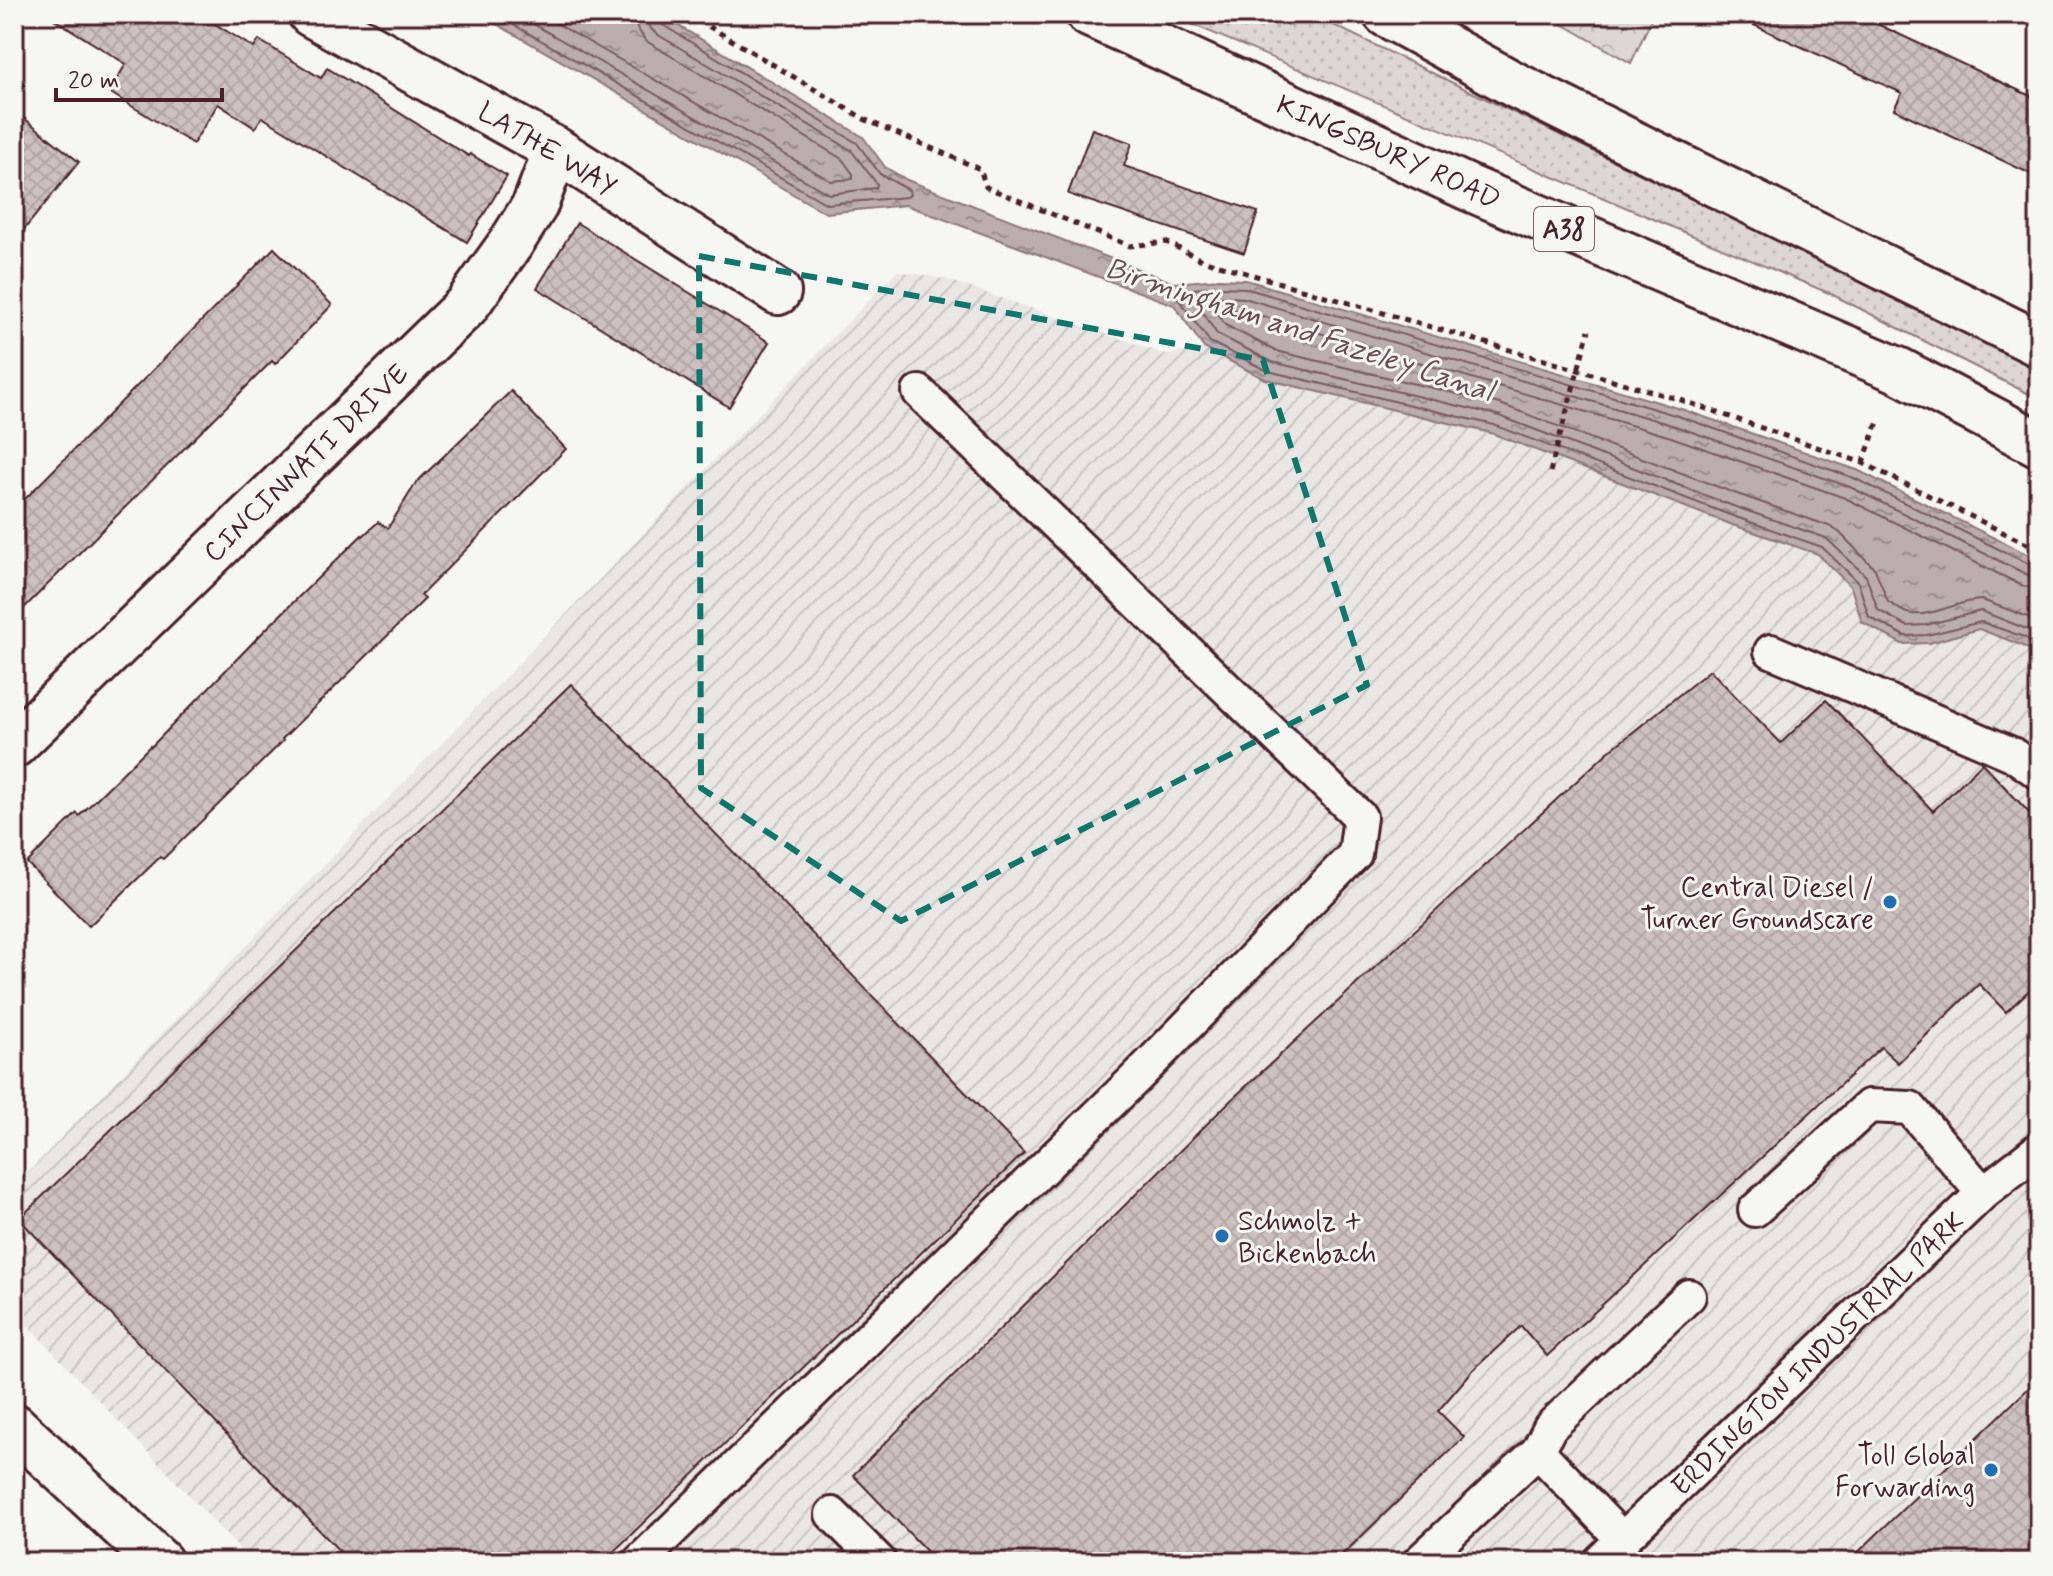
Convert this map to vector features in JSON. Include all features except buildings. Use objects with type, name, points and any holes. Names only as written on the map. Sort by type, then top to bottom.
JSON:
[{"type":"main road","name":"LATHE WAY","points":[[311,14],[556,150],[778,292]]},
{"type":"main road","name":"KINGSBURY ROAD","points":[[1089,14],[1469,188],[1898,370],[2039,444]]},
{"type":"main road","points":[[1386,14],[1515,85],[2039,344]]},
{"type":"main road","name":"CINCINNATI DRIVE","points":[[14,745],[466,306],[535,205],[556,150]]},
{"type":"main road","points":[[14,1426],[160,1562]]},
{"type":"lane","points":[[639,1562],[1137,1077],[1355,854],[1360,817],[919,392]]},
{"type":"lane","points":[[1771,651],[2012,754],[2039,773]]},
{"type":"lane","points":[[1755,1210],[1869,1106],[1910,1108],[1983,1193]]},
{"type":"lane","name":"ERDINGTON INDUSTRIAL PARK","points":[[1599,1562],[1983,1193],[2039,1149]]},
{"type":"lane","points":[[1419,1562],[1538,1451],[1550,1427],[1689,1296]]},
{"type":"lane","points":[[1538,1451],[1623,1540]]},
{"type":"lane","points":[[832,1514],[880,1562]]},
{"type":"path","points":[[688,14],[866,120],[980,169],[986,187],[1130,246],[1166,242],[1202,260],[1681,400],[1863,463],[2039,550]]},
{"type":"path","points":[[1550,472],[1589,330]]},
{"type":"highlighted area","points":[[699,256],[1263,360],[1367,685],[901,921],[701,788]]},
{"type":"shaded area","points":[[897,271],[945,279],[1168,355],[1204,348],[1265,379],[1491,433],[1727,523],[1818,554],[1851,587],[1862,622],[1929,643],[1979,629],[2039,655],[2039,1562],[252,1562],[14,1311],[14,1187]]},
{"type":"green space","points":[[1168,14],[1311,14],[2039,368],[2039,399],[1831,294]]},
{"type":"green space","points":[[1545,14],[1654,14],[1631,63]]},
{"type":"water","name":"Birmingham and Fazeley Canal","points":[[479,14],[659,14],[863,137],[885,167],[907,180],[1174,283],[1246,280],[1681,409],[1857,470],[2039,560],[2039,655],[1979,629],[1929,643],[1902,644],[1862,622],[1851,587],[1818,554],[1727,523],[1491,433],[1265,379],[1204,348],[1174,305],[906,205],[826,213]]},
{"type":"place","name":"Central Diesel / Turner Groundscare","points":[[1890,902]]},
{"type":"place","name":"Schmolz + Bickenbach","points":[[1222,1236]]},
{"type":"place","name":"Toll Global Forwarding","points":[[1991,1470]]}]
